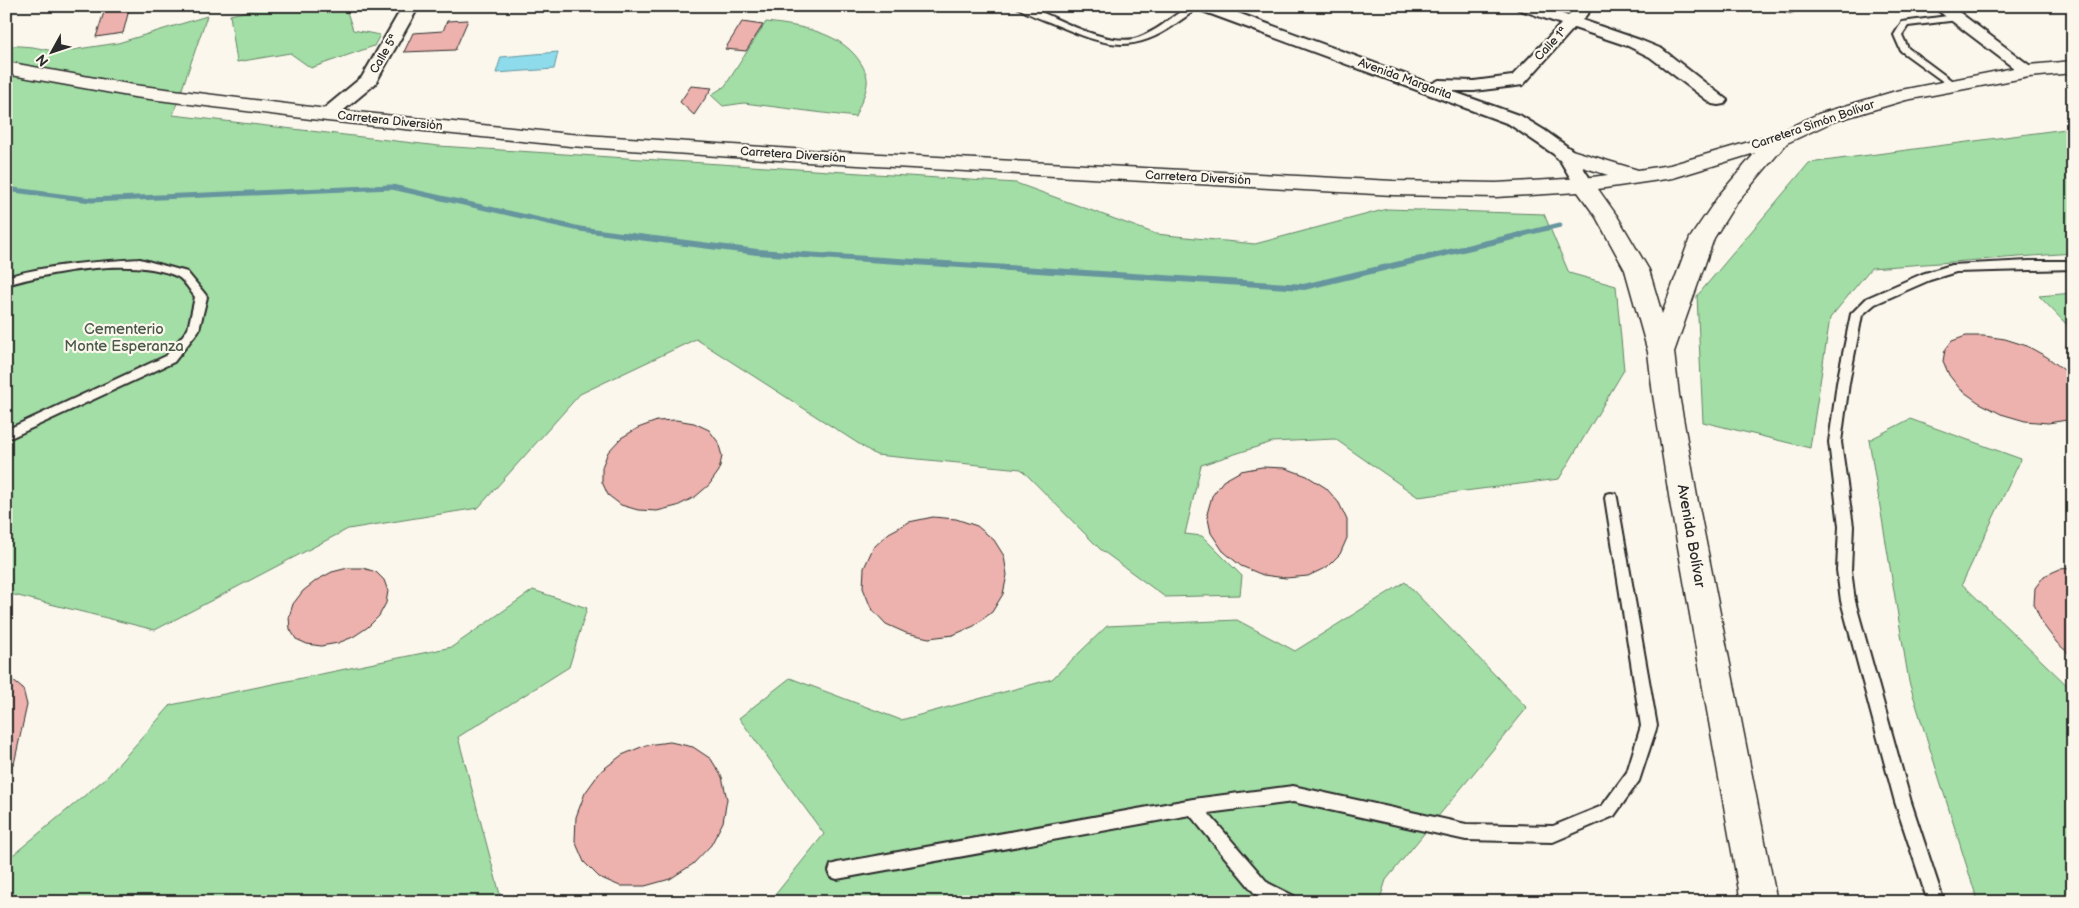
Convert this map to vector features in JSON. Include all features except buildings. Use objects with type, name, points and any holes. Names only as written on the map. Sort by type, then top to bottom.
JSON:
[{"type":"main road","name":"Carretera Simón Bolívar","points":[[1584,185],[1673,171],[1780,139],[1825,118],[1903,95],[2029,71],[2073,67]]},
{"type":"main road","name":"Carretera Diversión","points":[[6,68],[134,91],[327,115],[570,140],[841,158],[1393,188],[1496,190],[1584,185]]},
{"type":"main road","points":[[1661,352],[1702,238],[1724,201],[1780,139]]},
{"type":"main road","points":[[1564,154],[1612,170],[1643,177]]},
{"type":"main road","name":"Carretera Simón Bolívar","points":[[1673,171],[1717,174],[1752,170]]},
{"type":"main road","name":"Avenida Bolívar","points":[[1584,185],[1606,216],[1637,270],[1661,352],[1666,395],[1683,492],[1759,902]]},
{"type":"street","name":"Calle 5ª","points":[[327,115],[369,80],[411,6]]},
{"type":"street","name":"Avenida Margarita","points":[[1203,6],[1515,120],[1538,134],[1564,154],[1584,185]]},
{"type":"street","points":[[1524,6],[1634,43],[1656,53],[1672,63],[1718,100]]},
{"type":"street","name":"Calle 1ª","points":[[1517,81],[1586,6]]},
{"type":"street","points":[[1940,6],[2029,71]]},
{"type":"street","points":[[1422,85],[1474,86],[1517,81],[1515,120]]},
{"type":"lane","points":[[1020,6],[1109,41],[1126,44],[1150,36],[1195,6]]},
{"type":"lane","points":[[1952,85],[1904,49],[1898,35],[1905,24],[1955,18]]},
{"type":"lane","points":[[6,281],[26,275],[80,266],[140,263],[183,275],[201,296],[193,330],[170,360],[6,435]]},
{"type":"lane","points":[[1936,902],[1903,802],[1848,601],[1844,570],[1846,526],[1835,442],[1854,320],[1862,308],[1872,301],[1936,272],[1974,266],[2073,265]]},
{"type":"lane","points":[[837,871],[1193,807],[1293,794],[1466,832],[1553,834],[1608,811],[1634,776],[1649,726],[1611,498]]},
{"type":"lane","points":[[1193,807],[1262,889],[1288,902]]},
{"type":"green space","points":[[270,6],[345,6],[353,30],[380,35],[374,46],[311,68],[290,53],[237,62],[230,15]]},
{"type":"green space","name":"Cementerio Monte Esperanza","points":[[207,16],[173,115],[439,146],[1016,183],[1156,234],[1255,244],[1387,209],[1544,214],[1569,273],[1616,286],[1624,370],[1559,479],[1418,497],[1335,439],[1272,442],[1201,465],[1185,534],[1202,536],[1242,576],[1240,595],[1165,597],[1100,549],[1021,469],[876,455],[696,339],[580,394],[478,508],[348,529],[155,630],[6,593],[6,45],[33,47],[58,52],[118,43]]},
{"type":"green space","points":[[766,22],[820,33],[833,38],[854,54],[867,76],[865,92],[855,117],[744,103],[723,106],[711,95],[725,86]]},
{"type":"green space","points":[[2073,128],[2073,253],[1871,268],[1830,318],[1810,448],[1703,422],[1697,296],[1809,163]]},
{"type":"green space","points":[[2073,293],[2073,331],[2039,296]]},
{"type":"green space","points":[[1910,419],[2021,459],[1962,584],[2073,691],[2073,902],[1978,902],[1909,682],[1869,440]]},
{"type":"green space","points":[[1405,582],[1527,708],[1386,880],[1379,902],[761,902],[775,895],[824,834],[739,718],[790,678],[901,720],[1052,679],[1107,626],[1237,620],[1295,651]]},
{"type":"green space","points":[[533,590],[587,608],[569,667],[458,737],[502,902],[6,902],[6,857],[14,854],[107,777],[171,705],[452,647]]},
{"type":"water","points":[[558,52],[554,69],[496,73],[501,57]]},
{"type":"waterway","points":[[6,189],[91,200],[392,187],[580,229],[632,236]]},
{"type":"waterway","points":[[1515,236],[1560,225]]},
{"type":"waterway","points":[[623,235],[757,252],[1304,287],[1521,235]]}]
